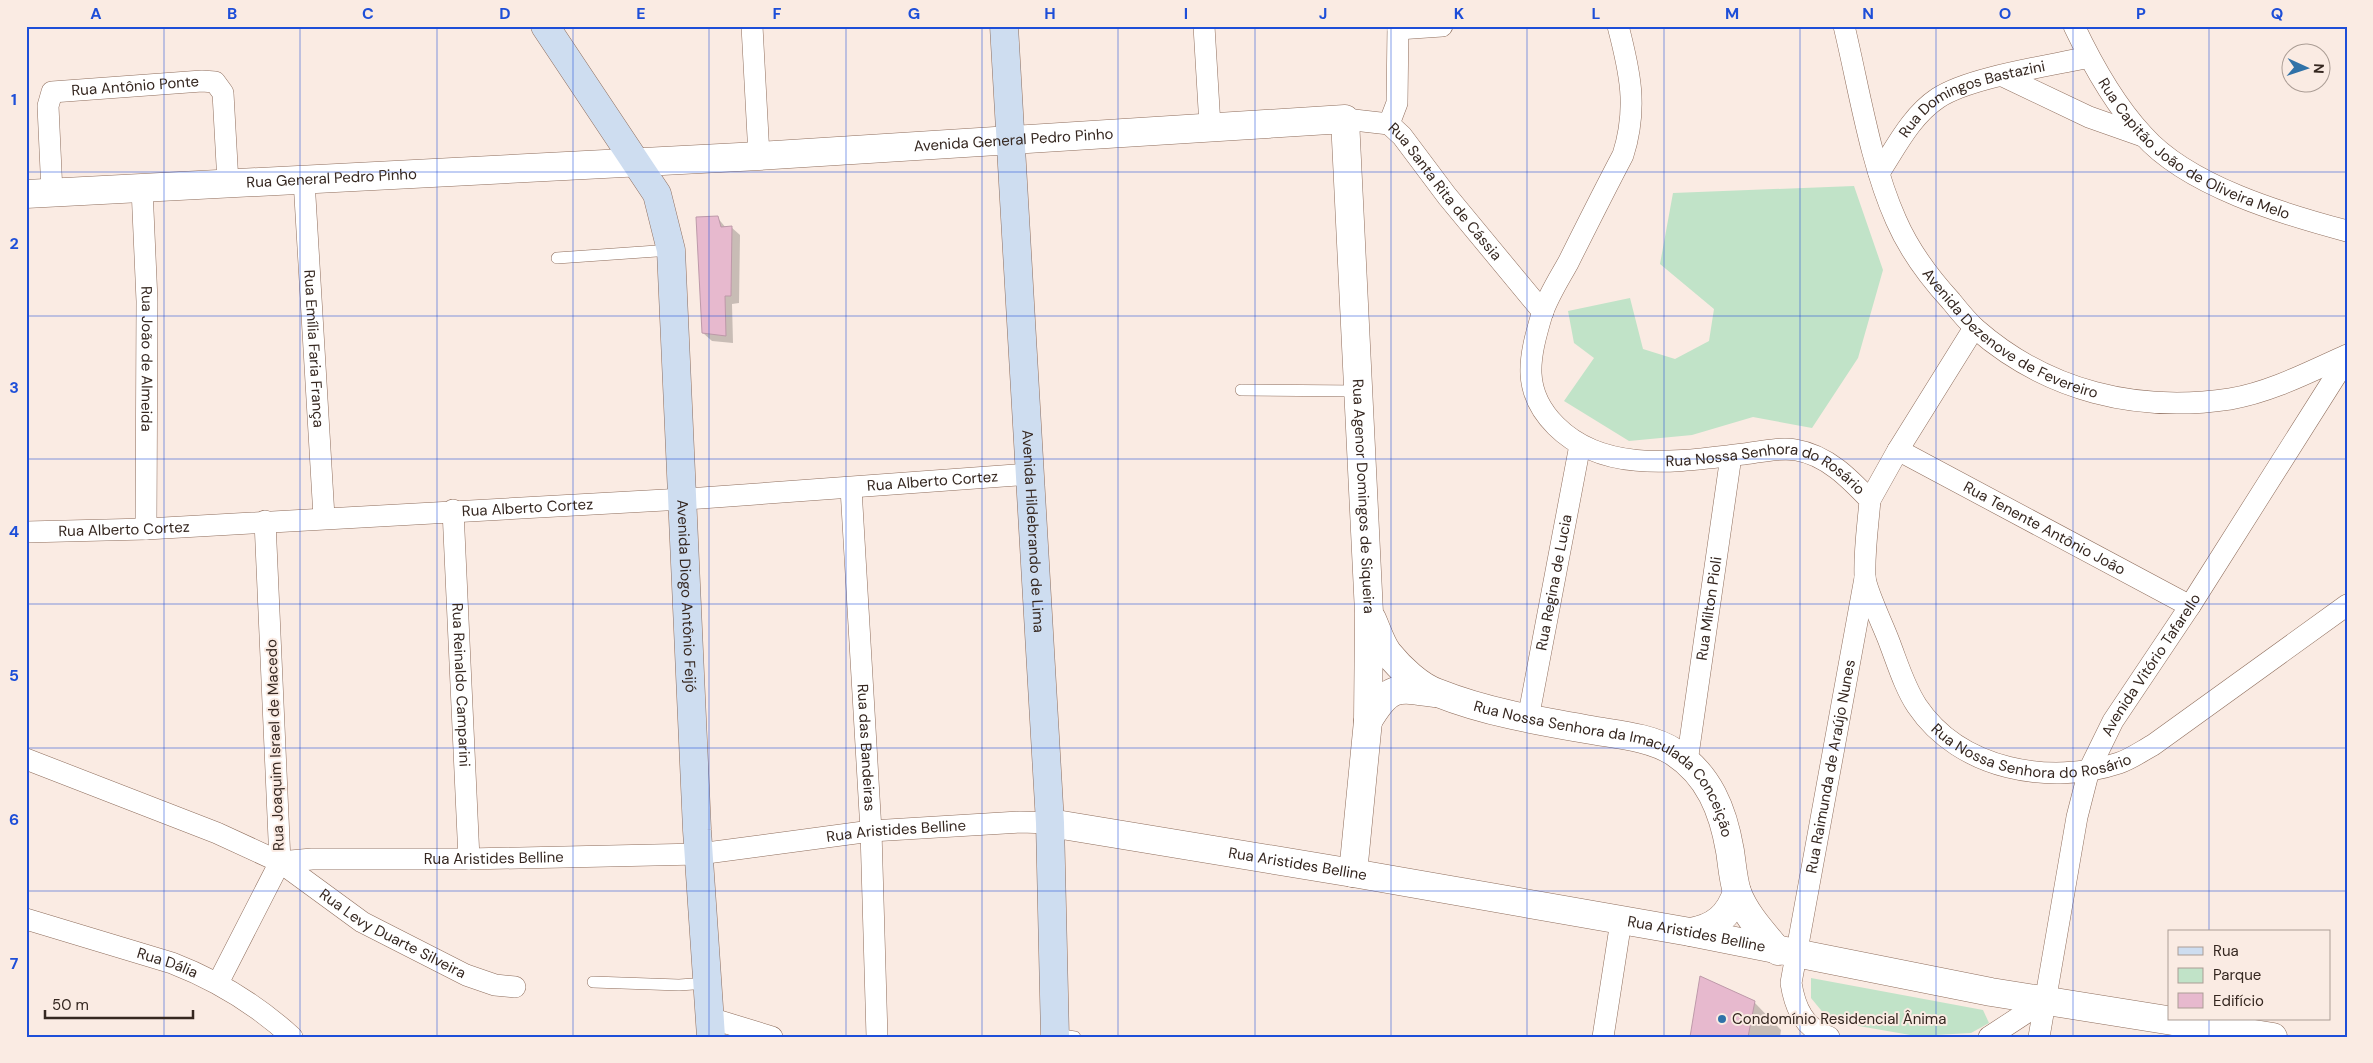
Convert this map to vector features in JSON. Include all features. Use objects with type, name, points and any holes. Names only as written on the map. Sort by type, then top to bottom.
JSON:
[{"type":"main road","name":"Avenida Diogo Antônio Feijó","points":[[545,26],[657,194],[670,250],[680,499],[710,1027]]},
{"type":"main road","name":"Avenida Hildebrando de Lima","points":[[1004,26],[1062,1036]]},
{"type":"street","points":[[752,26],[758,156]]},
{"type":"street","points":[[1204,26],[1210,126]]},
{"type":"street","points":[[1398,28],[1442,26]]},
{"type":"street","name":"Rua Nossa Senhora do Rosário","points":[[1618,26],[1632,86],[1627,141],[1623,155],[1543,312],[1532,359],[1532,386],[1542,412],[1580,445],[1611,456],[1652,462],[1796,450],[1814,454],[1846,476],[1870,500],[1865,578],[1908,690],[1933,726],[1954,744],[1984,761],[2013,769],[2049,772],[2089,770],[2120,763],[2153,745],[2347,605]]},
{"type":"street","name":"Avenida Dezenove de Fevereiro","points":[[1844,26],[1879,173],[1896,220],[1919,262],[1937,286],[1974,328],[2016,359],[2044,375],[2107,397],[2154,402],[2194,402],[2232,398],[2274,388],[2347,356]]},
{"type":"street","name":"Rua Capitão João de Oliveira Melo","points":[[2074,26],[2089,57],[2143,136],[2169,159],[2207,181],[2254,202],[2347,231]]},
{"type":"street","name":"Rua Santa Rita de Cássia","points":[[1398,28],[1397,103],[1389,124],[1402,136],[1448,196],[1543,312]]},
{"type":"street","name":"Rua Domingos Bastazini","points":[[1879,173],[1912,122],[1938,98],[1958,88],[2089,57]]},
{"type":"street","points":[[2003,76],[2089,117],[2143,136]]},
{"type":"street","name":"Rua Antônio Ponte","points":[[39,194],[48,106],[52,92],[202,81],[215,82],[223,93],[228,184]]},
{"type":"street","name":"Avenida General Pedro Pinho","points":[[637,162],[758,156],[1345,118],[1389,124]]},
{"type":"street","name":"Rua Agenor Domingos de Siqueira","points":[[1345,118],[1360,391],[1369,614],[1368,721],[1353,873]]},
{"type":"street","name":"Rua General Pedro Pinho","points":[[39,194],[637,162]]},
{"type":"street","name":"Rua Emília Faria França","points":[[304,180],[324,517]]},
{"type":"street","name":"Rua João de Almeida","points":[[142,188],[146,301],[146,529]]},
{"type":"street","points":[[1870,500],[1898,450],[1974,328]]},
{"type":"street","name":"Avenida Vitório Tafarello","points":[[2039,1037],[2077,817],[2089,770],[2113,721],[2190,606],[2347,356]]},
{"type":"street","name":"Rua Regina de Lucia","points":[[1528,719],[1580,445]]},
{"type":"street","name":"Rua Tenente Antônio João","points":[[1898,450],[2190,606]]},
{"type":"street","name":"Rua Milton Pioli","points":[[1687,762],[1731,456]]},
{"type":"street","name":"Rua Alberto Cortez","points":[[26,532],[146,529],[324,517],[680,499],[1030,474]]},
{"type":"street","name":"Rua das Bandeiras","points":[[851,488],[871,831],[876,1037]]},
{"type":"street","name":"Rua Reinaldo Camparini","points":[[453,510],[468,859]]},
{"type":"street","name":"Rua Joaquim Israel de Macedo","points":[[218,983],[280,862],[265,521]]},
{"type":"street","name":"Rua Raimunda de Araújo Nunes","points":[[1787,952],[1842,714],[1865,578]]},
{"type":"street","name":"Rua Nossa Senhora da Imaculada Conceição","points":[[1369,614],[1387,652],[1409,674],[1437,693],[1528,719],[1628,736],[1654,743],[1672,750],[1687,762],[1700,773],[1720,812],[1728,840],[1737,892],[1757,926],[1787,952]]},
{"type":"street","points":[[1368,721],[1384,697],[1392,691],[1401,689],[1437,693]]},
{"type":"street","points":[[26,759],[217,832],[280,862]]},
{"type":"street","name":"Rua Aristides Belline","points":[[280,862],[312,859],[468,859],[699,854],[871,831],[1020,822],[1050,823],[1353,873],[1690,932],[1787,952]]},
{"type":"street","name":"Rua Levy Duarte Silveira","points":[[280,862],[362,922],[466,975],[495,985],[515,987]]},
{"type":"street","points":[[1690,932],[1715,924],[1733,905],[1737,892]]},
{"type":"street","name":"Rua Dália","points":[[26,919],[172,963],[218,983],[277,1023],[292,1037]]},
{"type":"street","points":[[1603,1037],[1621,921]]},
{"type":"street","points":[[1829,1037],[1810,1026],[1794,1000],[1787,952],[1922,980],[2273,1037]]},
{"type":"street","points":[[1989,1037],[2044,1001]]},
{"type":"street","points":[[710,1027],[772,1037]]},
{"type":"lane","points":[[556,258],[670,250]]},
{"type":"lane","points":[[1241,390],[1360,391]]},
{"type":"lane","points":[[593,982],[679,985],[708,983]]},
{"type":"green space","points":[[1854,186],[1883,270],[1858,358],[1812,428],[1753,417],[1692,435],[1629,441],[1564,401],[1594,358],[1574,343],[1568,311],[1630,298],[1643,349],[1675,359],[1709,341],[1714,309],[1660,264],[1673,193]]},
{"type":"green space","points":[[1811,978],[1983,1010],[1989,1023],[1971,1033],[1916,1036],[1830,1021],[1811,998]]},
{"type":"building","points":[[718,216],[721,227],[732,226],[731,296],[725,296],[726,336],[702,333],[696,217]]},
{"type":"building","name":"Condomínio Residencial Ânima","points":[[1700,976],[1755,1001],[1748,1037],[1690,1037]]},
{"type":"place","name":"Condomínio Residencial Ânima","points":[[1722,1019]]}]
